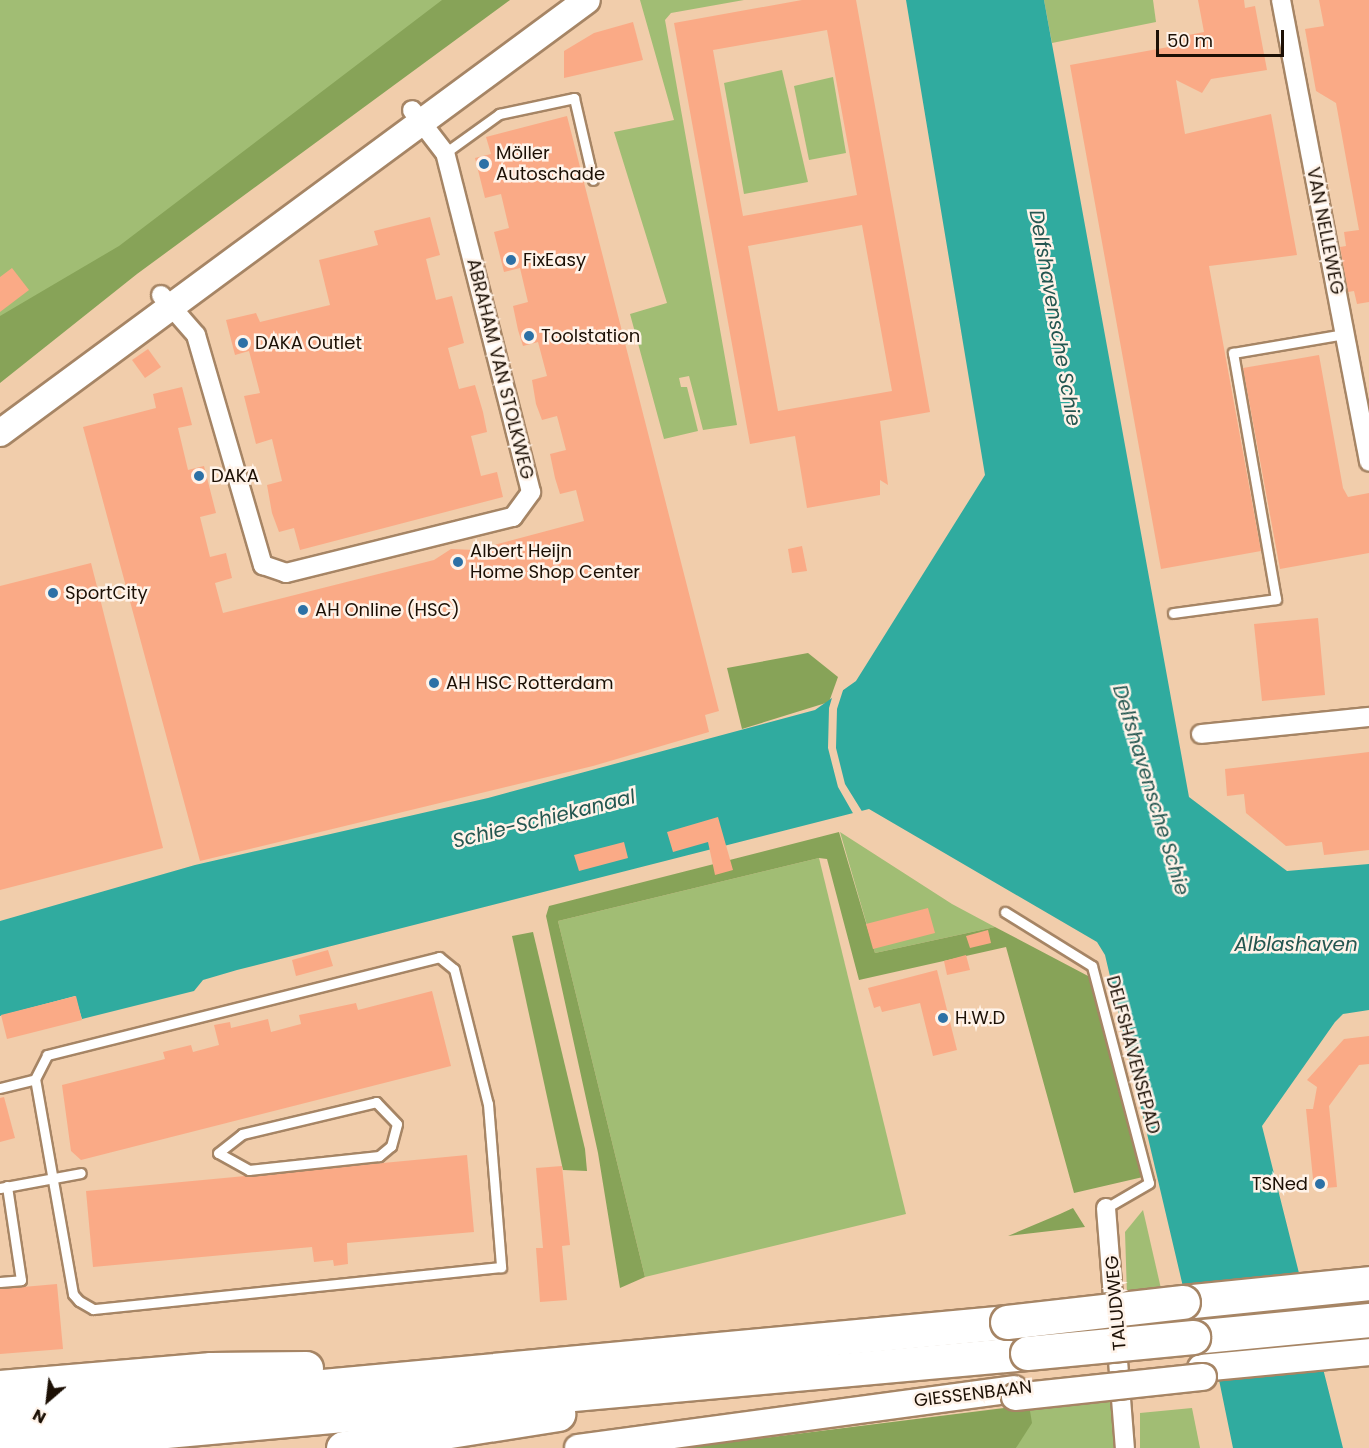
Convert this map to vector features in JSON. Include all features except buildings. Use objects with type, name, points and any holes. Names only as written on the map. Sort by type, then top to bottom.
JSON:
[{"type":"highway","points":[[0,1416],[1007,1322],[1369,1283]]},
{"type":"highway","points":[[0,1446],[708,1383],[1369,1320]]},
{"type":"highway","points":[[0,1387],[211,1369],[518,1366]]},
{"type":"highway","points":[[344,1448],[517,1422],[708,1383]]},
{"type":"street","points":[[0,433],[166,301],[417,116],[565,0]]},
{"type":"street","points":[[417,116],[587,0]]},
{"type":"street","name":"VAN NELLEWEG","points":[[1281,0],[1367,462]]},
{"type":"street","name":"ABRAHAM VAN STOLKWEG","points":[[166,301],[196,335],[263,565],[286,573],[513,517],[531,492],[445,153],[417,116]]},
{"type":"street","points":[[0,412],[166,301]]},
{"type":"street","points":[[1202,734],[1369,717]]},
{"type":"street","name":"TALUDWEG","points":[[1106,1208],[1125,1448]]},
{"type":"street","name":"GIESSENBAAN","points":[[578,1448],[1014,1393],[1369,1352]]},
{"type":"street","name":"GIESSENBAAN","points":[[655,1448],[1014,1393],[1369,1360]]},
{"type":"lane","points":[[445,153],[499,114],[574,98],[592,180]]},
{"type":"lane","points":[[1173,613],[1276,599],[1233,353],[1344,334]]},
{"type":"lane","name":"DELFSHAVENSEPAD","points":[[1005,912],[1092,966],[1149,1183]]},
{"type":"lane","points":[[439,957],[454,969],[488,1104],[501,1267],[93,1309],[73,1294],[51,1177],[35,1079],[46,1055],[439,957]]},
{"type":"lane","points":[[0,1088],[35,1079]]},
{"type":"lane","points":[[376,1102],[397,1124],[391,1146],[379,1156],[249,1170],[218,1153],[242,1134],[376,1102]]},
{"type":"lane","points":[[0,1282],[21,1280],[3,1187],[81,1173]]},
{"type":"lane","name":"TALUDWEG","points":[[1106,1208],[1149,1183]]},
{"type":"green space","points":[[0,0],[476,0],[0,340]]},
{"type":"green space","points":[[442,0],[510,0],[137,274],[0,383],[0,316],[119,246]]},
{"type":"green space","points":[[640,0],[744,0],[671,13],[665,20],[737,425],[703,430],[689,376],[679,378],[681,387],[687,387],[698,431],[664,439],[630,314],[667,303],[614,132],[674,120]]},
{"type":"green space","points":[[1044,0],[1153,0],[1156,22],[1052,43]]},
{"type":"green space","points":[[782,70],[808,182],[744,194],[724,83]]},
{"type":"green space","points":[[833,77],[846,153],[809,160],[794,86]]},
{"type":"green space","points":[[808,653],[838,677],[829,702],[742,729],[727,668]]},
{"type":"green space","points":[[839,832],[875,953],[995,927],[1090,977],[1143,1177],[1074,1193],[1006,947],[859,980],[827,859],[819,858],[558,921],[645,1277],[620,1288],[598,1153],[546,916],[549,906]]},
{"type":"green space","points":[[840,832],[952,904],[995,927],[875,953]]},
{"type":"green space","points":[[819,858],[906,1214],[645,1277],[558,921]]},
{"type":"green space","points":[[533,932],[585,1149],[587,1171],[563,1170],[512,936]]},
{"type":"green space","points":[[1073,1208],[1085,1227],[1008,1236],[1060,1214]]},
{"type":"green space","points":[[1143,1210],[1162,1293],[1127,1296],[1125,1232]]},
{"type":"green space","points":[[1112,1396],[1114,1448],[1016,1448],[1029,1405]]},
{"type":"green space","points":[[1029,1405],[1032,1423],[1016,1448],[683,1448]]},
{"type":"green space","points":[[1192,1408],[1200,1448],[1140,1448],[1140,1413]]},
{"type":"water","points":[[906,0],[1044,0],[1189,797],[1287,871],[1369,864],[1369,1010],[1343,1014],[1335,1022],[1262,1126],[1343,1448],[1233,1448],[1204,1307],[1184,1291],[1105,955],[1097,942],[869,809],[237,970],[203,980],[194,991],[82,1019],[75,996],[0,1016],[0,921],[195,865],[488,798],[815,710],[856,681],[985,475]]},
{"type":"pier","points":[[845,684],[837,709],[836,748],[845,784],[863,813],[854,815],[838,787],[828,748],[829,708],[834,691]]},
{"type":"place","name":"Möller Autoschade","points":[[484,164]]},
{"type":"place","name":"FixEasy","points":[[511,260]]},
{"type":"place","name":"Toolstation","points":[[529,336]]},
{"type":"place","name":"DAKA Outlet","points":[[243,343]]},
{"type":"place","name":"DAKA","points":[[199,476]]},
{"type":"place","name":"Albert Heijn Home Shop Center","points":[[458,562]]},
{"type":"place","name":"SportCity","points":[[53,593]]},
{"type":"place","name":"AH Online (HSC)","points":[[303,610]]},
{"type":"place","name":"AH HSC Rotterdam","points":[[434,683]]},
{"type":"place","name":"H.W.D","points":[[943,1018]]},
{"type":"place","name":"TSNed","points":[[1320,1184]]},
{"type":"water label","name":"Delfshavensche Schie","points":[[1055,318]]},
{"type":"water label","name":"Delfshavensche Schie","points":[[1151,790]]},
{"type":"water label","name":"Schie-Schiekanaal","points":[[544,819]]},
{"type":"water label","name":"Alblashaven","points":[[1296,944]]}]
